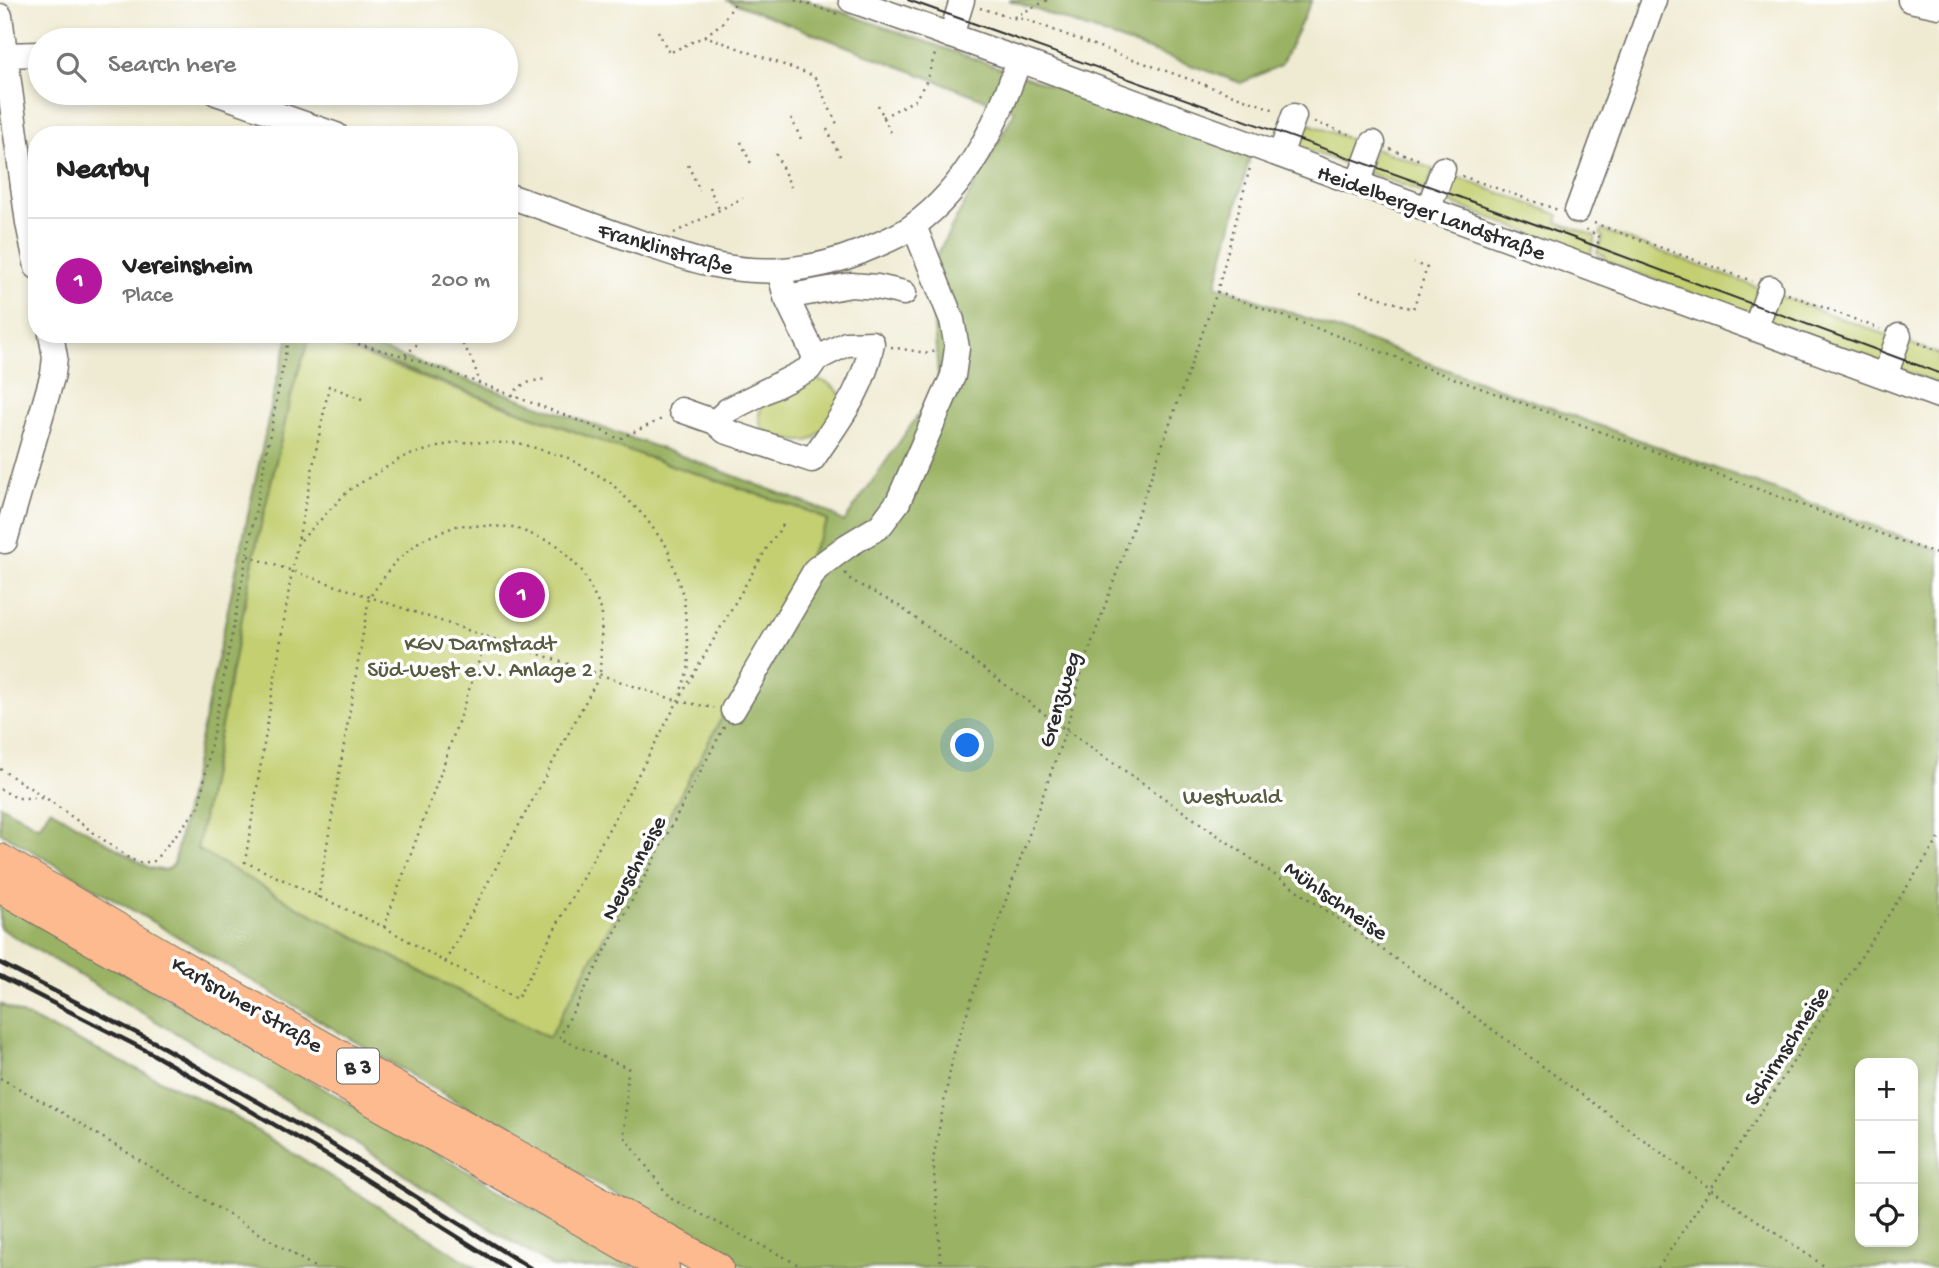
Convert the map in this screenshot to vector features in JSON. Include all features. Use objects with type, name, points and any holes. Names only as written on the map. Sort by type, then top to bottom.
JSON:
[{"type":"main road","name":"Karlsruher Straße","points":[[0,859],[237,998],[718,1268]]},
{"type":"main road","name":"Karlsruher Straße","points":[[0,887],[664,1268]]},
{"type":"street","name":"Heidelberger Landstraße","points":[[851,0],[924,26],[944,42],[1019,60],[1939,396]]},
{"type":"street","points":[[944,42],[962,0]]},
{"type":"street","points":[[1578,218],[1654,0]]},
{"type":"street","points":[[1910,0],[1939,6]]},
{"type":"street","points":[[0,16],[28,223]]},
{"type":"street","points":[[5,55],[28,54]]},
{"type":"street","name":"Franklinstraße","points":[[518,199],[686,257],[735,269],[779,270],[813,267],[843,259],[914,226],[944,198],[981,149],[1002,107],[1019,60]]},
{"type":"street","points":[[250,105],[310,126]]},
{"type":"street","points":[[1269,151],[1294,116]]},
{"type":"street","points":[[1358,183],[1373,143]]},
{"type":"street","points":[[1429,210],[1443,169]]},
{"type":"street","points":[[733,710],[816,569],[880,526],[898,502],[953,376],[957,348],[952,320],[914,226]]},
{"type":"street","points":[[779,270],[786,297],[816,359]]},
{"type":"street","points":[[786,297],[851,285],[904,293]]},
{"type":"street","points":[[1755,329],[1770,288]]},
{"type":"street","points":[[1885,376],[1899,336]]},
{"type":"street","points":[[0,539],[5,541],[53,374],[55,357],[53,343]]},
{"type":"street","points":[[681,410],[715,422],[724,430],[812,460],[856,395],[865,373],[872,343],[846,344],[816,359],[809,369],[727,410],[715,422]]},
{"type":"path","points":[[658,31],[669,53],[705,36],[722,23],[737,0]]},
{"type":"path","points":[[1012,18],[1048,0]]},
{"type":"path","points":[[986,10],[1049,27],[1939,351]]},
{"type":"path","points":[[705,36],[814,76],[837,124]]},
{"type":"path","points":[[883,117],[915,100],[944,42]]},
{"type":"path","points":[[877,104],[892,135]]},
{"type":"path","points":[[791,118],[802,141]]},
{"type":"path","points":[[827,129],[842,160]]},
{"type":"path","points":[[741,142],[752,166]]},
{"type":"path","name":"Grenzweg","points":[[941,1268],[933,1160],[953,1056],[1066,730],[1083,667],[1217,292],[1250,167],[1269,151]]},
{"type":"path","points":[[776,154],[791,187]]},
{"type":"path","points":[[688,165],[700,191]]},
{"type":"path","points":[[709,187],[719,209]]},
{"type":"path","points":[[668,236],[743,198]]},
{"type":"path","points":[[1578,218],[1600,237],[1588,268]]},
{"type":"path","points":[[1361,291],[1413,309],[1427,268],[1414,263]]},
{"type":"path","points":[[1217,292],[1939,555]]},
{"type":"path","points":[[0,769],[46,798],[130,859],[141,863],[154,861],[199,807],[287,343]]},
{"type":"path","points":[[355,343],[404,356],[479,383],[588,424],[619,439],[681,410]]},
{"type":"path","points":[[404,356],[419,343]]},
{"type":"path","points":[[462,343],[477,372],[479,383]]},
{"type":"path","points":[[872,343],[926,353],[957,348]]},
{"type":"path","points":[[512,396],[516,388],[532,381],[546,380]]},
{"type":"path","points":[[362,399],[329,386],[292,571],[245,862],[384,927],[517,999],[678,701],[768,546],[786,521]]},
{"type":"path","points":[[299,541],[349,490],[402,457],[455,442],[468,442],[519,443],[568,458],[610,482],[644,516],[667,547],[684,598],[690,666],[678,701]]},
{"type":"path","points":[[318,898],[369,598],[394,563],[421,540],[459,525],[513,527],[556,544],[582,570],[602,611],[600,675],[445,962]]},
{"type":"path","points":[[248,556],[678,701],[733,710]]},
{"type":"path","name":"Mühlschneise","points":[[830,558],[851,580],[899,606],[1066,730],[1393,957],[1711,1189],[1827,1268]]},
{"type":"path","points":[[384,927],[487,637]]},
{"type":"path","name":"Neuschneise","points":[[733,710],[559,1038],[628,1068],[624,1136],[670,1198],[805,1268]]},
{"type":"path","points":[[0,789],[17,798],[46,798]]},
{"type":"path","name":"Schirmschneise","points":[[1658,1268],[1939,839]]},
{"type":"path","points":[[0,1078],[56,1109],[316,1268]]},
{"type":"green space","name":"Westwald","points":[[726,0],[808,0],[1250,156],[1216,285],[1939,550],[1939,1268],[748,1268],[590,1180],[0,832],[0,805],[39,827],[50,809],[150,868],[167,870],[174,863],[276,383],[287,343],[308,343],[293,388],[255,551],[197,849],[298,907],[549,1038],[828,521],[814,513],[617,447],[336,343],[362,343],[682,456],[826,511],[844,522],[939,385],[931,290],[935,258],[1015,111]]},
{"type":"green space","points":[[1009,0],[1312,0],[1281,65],[1241,83]]},
{"type":"green space","points":[[1301,121],[1364,144],[1357,168],[1290,144]]},
{"type":"green space","points":[[1375,148],[1433,169],[1425,193],[1366,172]]},
{"type":"green space","points":[[1451,175],[1559,215],[1557,222],[1596,236],[1590,256],[1441,199]]},
{"type":"green space","points":[[1602,230],[1763,289],[1753,316],[1604,261],[1605,256],[1597,253],[1603,236],[1600,235]]},
{"type":"green space","points":[[1777,295],[1895,338],[1883,363],[1768,321]]},
{"type":"green space","points":[[1903,341],[1939,354],[1939,384],[1896,368]]},
{"type":"green space","name":"KGV Darmstadt Süd-West e.V. Anlage 2","points":[[308,343],[329,343],[617,447],[814,513],[828,521],[549,1039],[298,907],[197,849],[255,551],[293,388]]},
{"type":"green space","points":[[807,379],[827,383],[842,397],[821,431],[813,439],[801,441],[777,436],[765,430],[759,421],[762,404]]},
{"type":"green space","points":[[0,902],[635,1268],[554,1268],[243,1073],[0,928]]},
{"type":"green space","points":[[0,1004],[227,1112],[477,1268],[0,1268]]},
{"type":"tram line","points":[[908,0],[1571,237],[1939,373]]},
{"type":"railway","points":[[0,963],[154,1042],[333,1145],[530,1268]]},
{"type":"railway","points":[[0,976],[149,1052],[330,1157],[507,1268]]},
{"type":"place","name":"Vereinsheim","points":[[522,595]]}]
